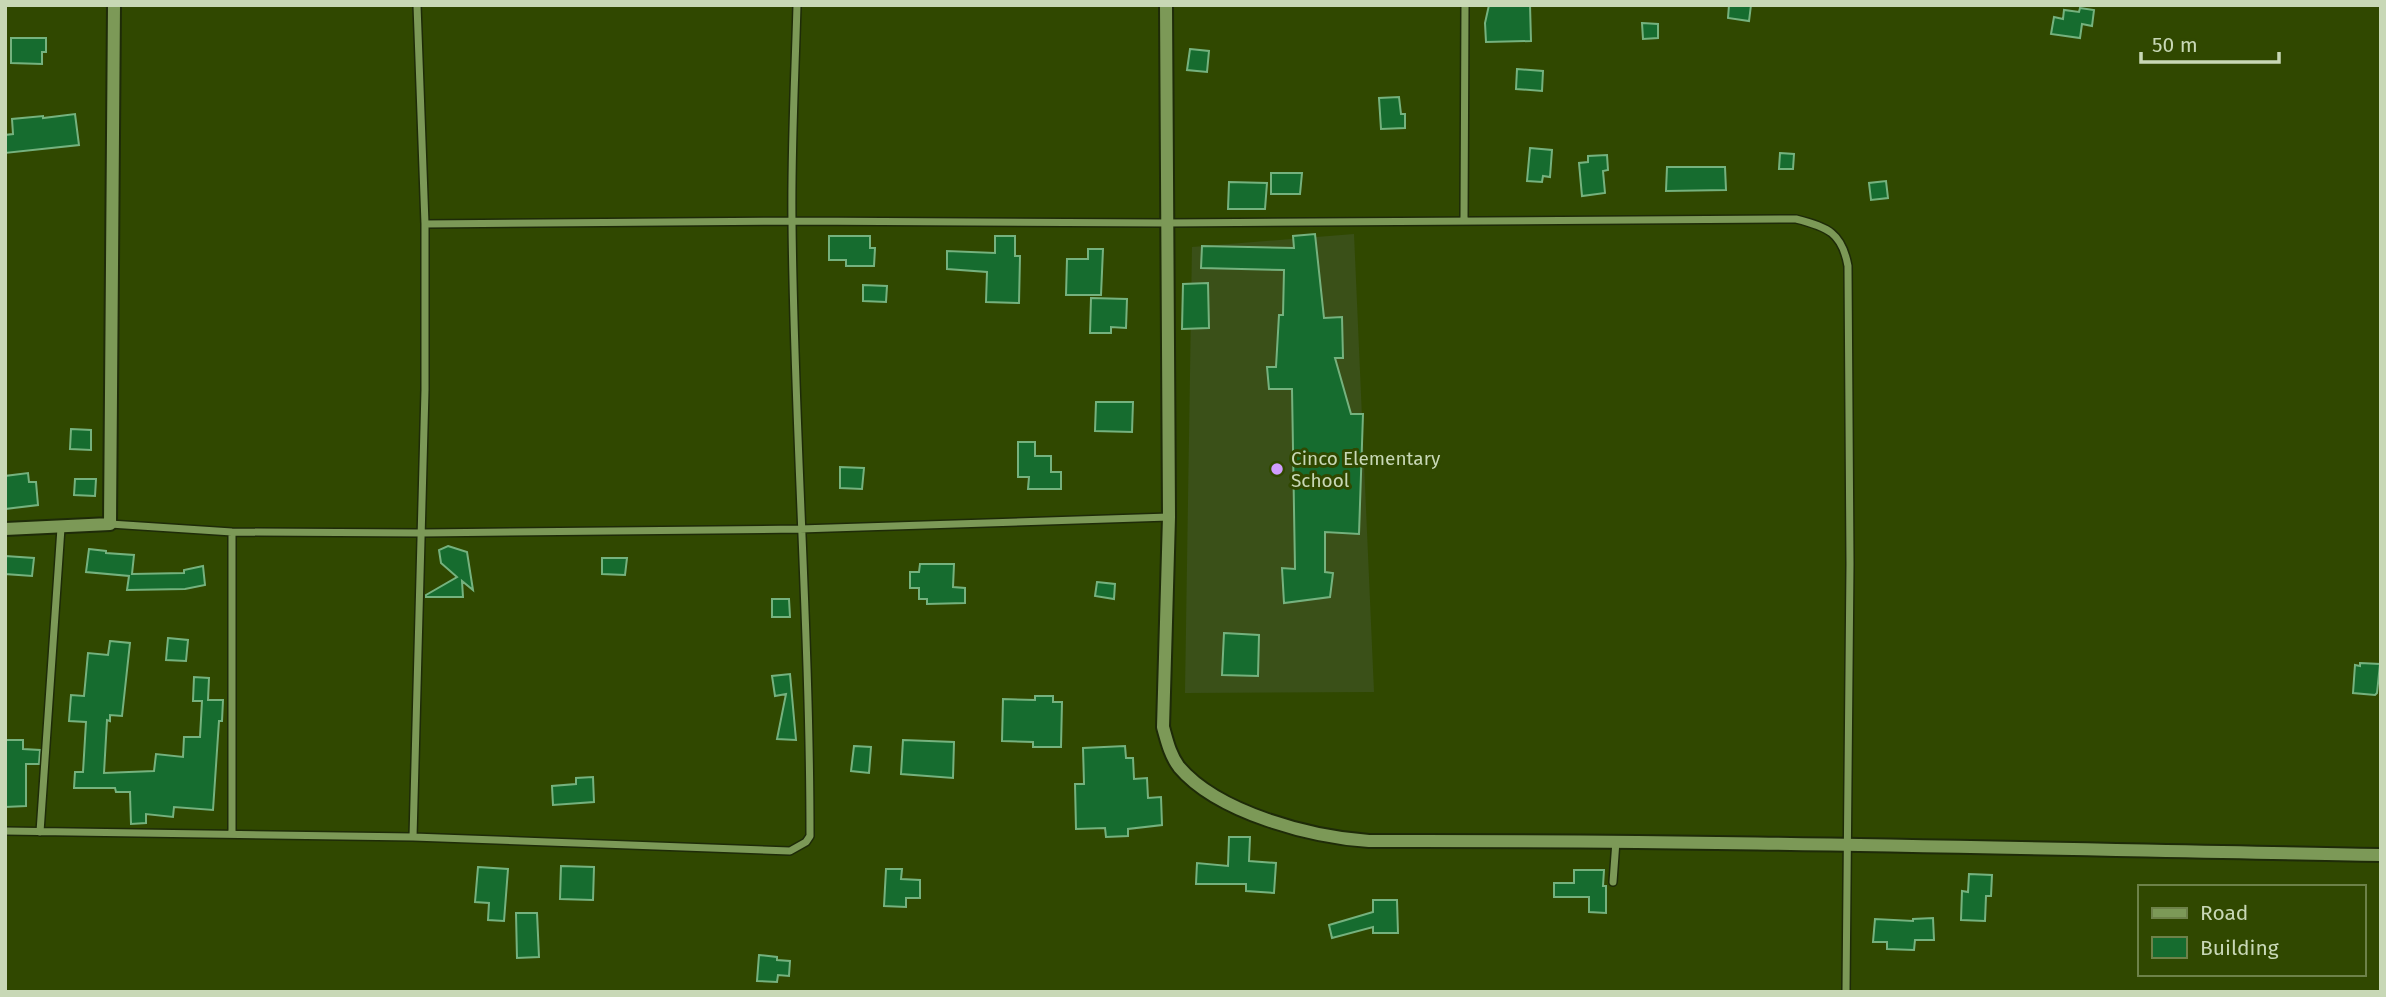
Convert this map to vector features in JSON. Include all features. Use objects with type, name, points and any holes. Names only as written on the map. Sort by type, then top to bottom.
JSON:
[{"type":"street","points":[[110,524],[114,5]]},
{"type":"street","points":[[413,837],[425,390],[425,224],[417,5]]},
{"type":"street","points":[[5,831],[413,837],[790,851],[806,842],[810,836],[810,745],[800,529],[792,221],[797,5]]},
{"type":"street","points":[[1166,5],[1169,517],[1163,727],[1168,748],[1180,767],[1211,794],[1253,814],[1306,832],[1369,841],[1616,840],[2381,855]]},
{"type":"street","points":[[1464,220],[1465,5]]},
{"type":"street","points":[[425,224],[1796,219],[1818,224],[1837,236],[1844,249],[1847,266],[1850,564],[1846,992]]},
{"type":"street","points":[[5,529],[110,524],[232,533],[422,533],[800,529],[1169,517]]},
{"type":"street","points":[[40,832],[61,528]]},
{"type":"street","points":[[232,533],[232,834]]},
{"type":"street","points":[[1613,882],[1616,840]]},
{"type":"shaded area","name":"Cinco Elementary School","points":[[1354,234],[1374,692],[1185,693],[1192,247]]},
{"type":"building","points":[[1489,5],[1530,5],[1531,41],[1486,42],[1485,23]]},
{"type":"building","points":[[1729,5],[1751,5],[1749,21],[1728,18]]},
{"type":"building","points":[[2080,8],[2094,10],[2092,26],[2082,24],[2080,38],[2051,34],[2054,17],[2063,19],[2064,10],[2079,12]]},
{"type":"building","points":[[1642,23],[1658,24],[1658,38],[1643,39]]},
{"type":"building","points":[[11,38],[46,38],[46,52],[42,52],[42,64],[11,63]]},
{"type":"building","points":[[1190,49],[1209,51],[1207,72],[1187,70]]},
{"type":"building","points":[[1517,69],[1543,71],[1542,91],[1516,89]]},
{"type":"building","points":[[1399,97],[1401,114],[1405,114],[1405,128],[1381,129],[1379,98]]},
{"type":"building","points":[[75,114],[79,145],[5,153],[5,135],[13,134],[12,119]]},
{"type":"building","points":[[1530,148],[1552,150],[1550,177],[1543,176],[1542,182],[1527,181]]},
{"type":"building","points":[[1780,153],[1794,154],[1793,169],[1779,169]]},
{"type":"building","points":[[1607,155],[1608,170],[1603,171],[1605,193],[1582,196],[1579,163],[1588,162],[1588,156]]},
{"type":"building","points":[[1667,167],[1725,167],[1726,190],[1666,191]]},
{"type":"building","points":[[1271,173],[1302,173],[1300,194],[1271,194]]},
{"type":"building","points":[[1886,181],[1888,198],[1871,200],[1869,183]]},
{"type":"building","points":[[1229,182],[1267,183],[1265,209],[1228,209]]},
{"type":"building","points":[[1315,234],[1324,318],[1342,317],[1343,358],[1335,358],[1351,414],[1363,414],[1359,534],[1325,532],[1325,572],[1333,573],[1330,597],[1284,603],[1282,568],[1295,569],[1292,389],[1269,389],[1267,367],[1276,367],[1279,315],[1283,315],[1284,270],[1201,268],[1202,246],[1294,248],[1293,236]]},
{"type":"building","points":[[829,236],[870,236],[870,248],[875,248],[874,266],[846,266],[846,260],[829,260]]},
{"type":"building","points":[[995,236],[1015,236],[1015,256],[1020,256],[1019,303],[986,302],[987,272],[947,269],[947,251],[995,253]]},
{"type":"building","points":[[1088,249],[1103,249],[1101,295],[1066,295],[1067,259],[1088,259]]},
{"type":"building","points":[[1208,283],[1209,328],[1182,329],[1183,284]]},
{"type":"building","points":[[863,285],[887,286],[886,302],[863,301]]},
{"type":"building","points":[[1091,298],[1127,299],[1126,328],[1111,327],[1111,333],[1090,333]]},
{"type":"building","points":[[1096,402],[1133,402],[1132,432],[1095,431]]},
{"type":"building","points":[[71,429],[91,430],[91,450],[70,449]]},
{"type":"building","points":[[1018,442],[1035,442],[1035,456],[1051,456],[1051,472],[1061,472],[1061,489],[1028,489],[1029,477],[1018,477]]},
{"type":"building","points":[[840,467],[864,468],[862,489],[840,488]]},
{"type":"building","points":[[28,473],[29,482],[36,482],[38,505],[5,509],[5,476]]},
{"type":"building","points":[[75,479],[96,479],[95,496],[74,495]]},
{"type":"building","points":[[448,546],[467,552],[473,590],[462,581],[463,597],[426,597],[457,577],[441,563],[439,550]]},
{"type":"building","points":[[89,549],[134,555],[132,574],[184,573],[184,570],[203,566],[205,585],[185,589],[127,590],[129,576],[86,572]]},
{"type":"building","points":[[5,556],[34,558],[32,576],[5,574]]},
{"type":"building","points":[[602,558],[627,558],[625,575],[602,574]]},
{"type":"building","points":[[920,564],[954,564],[953,587],[965,588],[965,603],[927,604],[927,599],[919,599],[919,588],[910,588],[910,572],[919,572]]},
{"type":"building","points":[[1097,582],[1115,584],[1114,599],[1095,596]]},
{"type":"building","points":[[772,599],[789,599],[790,617],[772,617]]},
{"type":"building","points":[[1224,633],[1259,635],[1258,676],[1222,675]]},
{"type":"building","points":[[168,638],[188,640],[186,661],[166,660]]},
{"type":"building","points":[[110,641],[130,643],[122,716],[110,715],[110,721],[107,720],[104,773],[154,771],[156,754],[183,757],[184,737],[200,737],[202,701],[193,701],[194,677],[209,678],[208,700],[223,700],[213,810],[174,807],[173,817],[146,814],[146,823],[131,824],[130,792],[116,792],[115,788],[74,788],[75,772],[83,772],[86,722],[69,721],[71,695],[84,696],[88,653],[108,655]]},
{"type":"building","points":[[2360,663],[2380,664],[2375,695],[2353,693],[2355,665],[2360,666]]},
{"type":"building","points":[[790,674],[796,740],[777,739],[786,694],[775,696],[772,676]]},
{"type":"building","points":[[1035,696],[1053,696],[1053,702],[1062,702],[1061,747],[1033,747],[1033,742],[1002,741],[1003,699],[1035,700]]},
{"type":"building","points":[[5,740],[23,740],[23,749],[40,750],[39,764],[26,764],[26,806],[5,807]]},
{"type":"building","points":[[903,740],[954,742],[953,778],[901,774]]},
{"type":"building","points":[[854,746],[871,747],[869,773],[851,771]]},
{"type":"building","points":[[1125,746],[1126,758],[1133,758],[1134,779],[1147,778],[1148,798],[1161,797],[1162,825],[1128,829],[1128,836],[1106,837],[1105,828],[1076,829],[1075,784],[1084,784],[1083,748]]},
{"type":"building","points":[[593,777],[594,802],[553,805],[552,786],[576,784],[576,778]]},
{"type":"building","points":[[1229,837],[1250,837],[1249,861],[1276,863],[1274,893],[1246,891],[1246,884],[1196,884],[1197,863],[1228,866]]},
{"type":"building","points":[[561,866],[594,867],[593,900],[560,899]]},
{"type":"building","points":[[478,867],[508,869],[504,921],[488,920],[489,903],[475,902]]},
{"type":"building","points":[[886,869],[902,869],[901,879],[920,880],[920,898],[906,898],[906,907],[884,906]]},
{"type":"building","points":[[1574,870],[1604,870],[1606,913],[1589,912],[1589,897],[1554,897],[1554,883],[1574,883]]},
{"type":"building","points":[[1969,874],[1992,875],[1991,896],[1986,896],[1985,921],[1961,920],[1962,891],[1968,892]]},
{"type":"building","points":[[1373,900],[1397,900],[1398,933],[1373,933],[1373,927],[1332,938],[1329,925],[1373,912]]},
{"type":"building","points":[[516,913],[537,913],[539,957],[517,958]]},
{"type":"building","points":[[1933,918],[1934,940],[1915,940],[1914,950],[1887,949],[1887,942],[1873,942],[1875,919],[1913,921]]},
{"type":"building","points":[[759,955],[790,961],[789,976],[778,975],[777,982],[757,981]]},
{"type":"place","name":"Cinco Elementary School","points":[[1277,469]]}]
